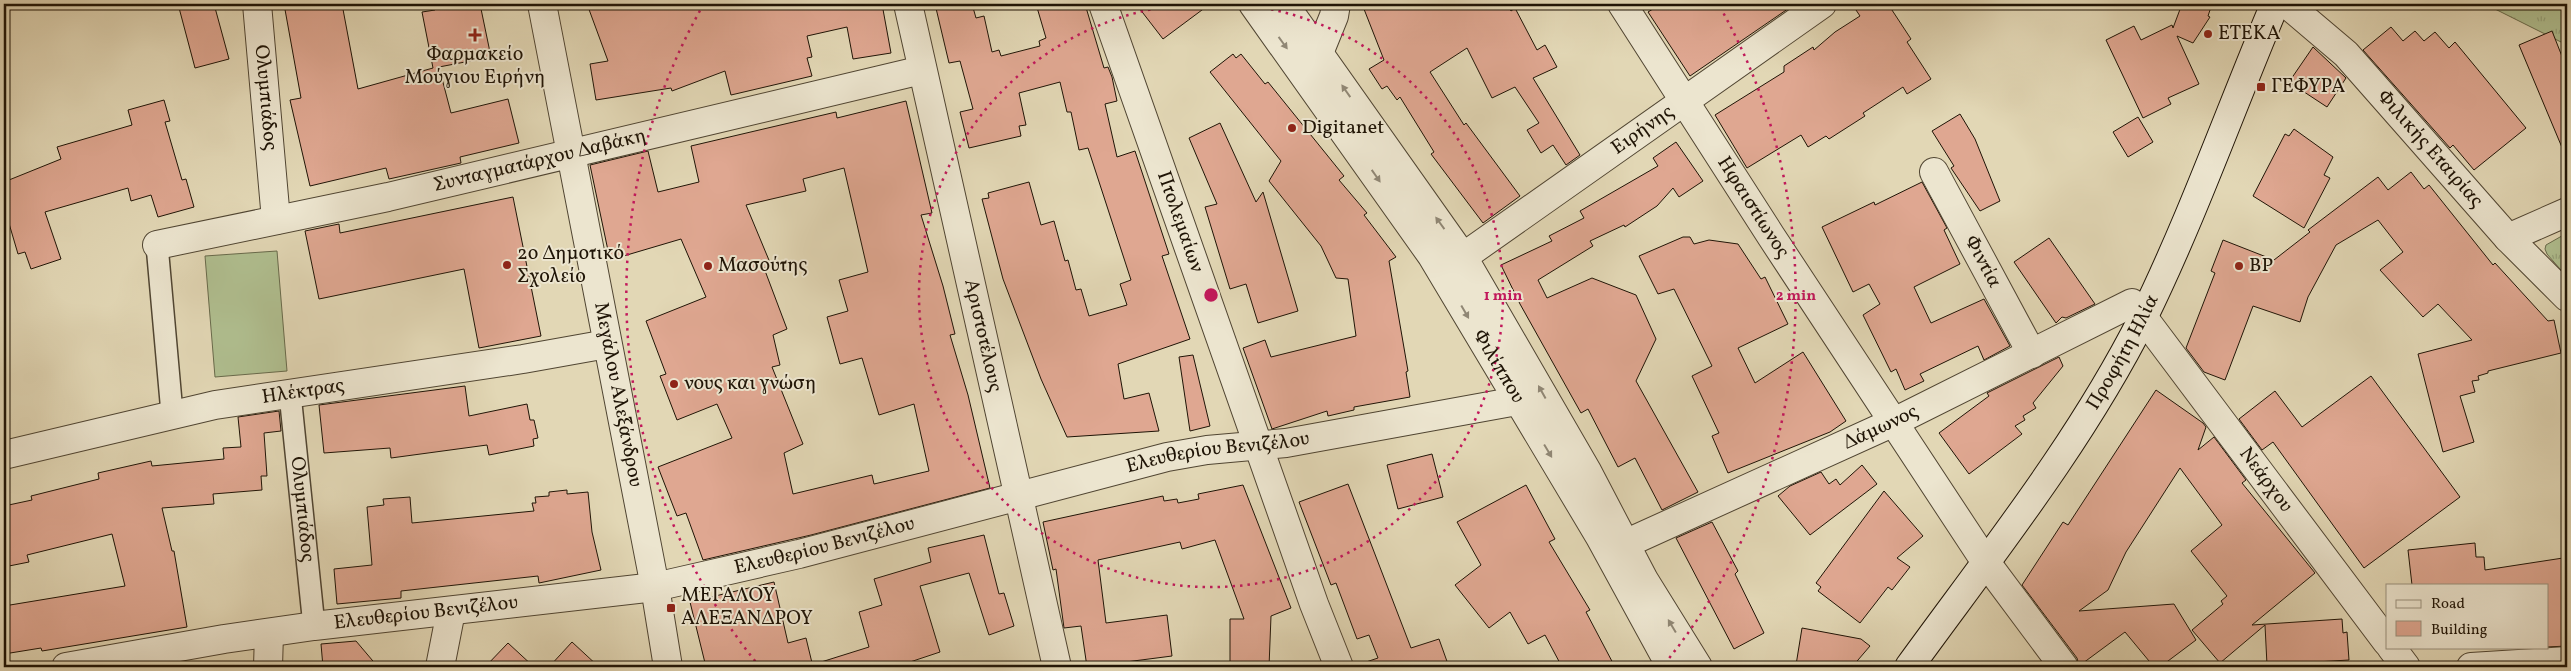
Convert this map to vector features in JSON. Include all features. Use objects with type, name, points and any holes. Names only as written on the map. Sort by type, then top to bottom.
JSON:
[{"type":"street","name":"Ολυμπιάδος","points":[[257,4],[276,220]]},
{"type":"street","name":"Μεγάλου Αλεξάνδρου","points":[[542,4],[668,667]]},
{"type":"street","name":"Αριστοτέλους","points":[[908,4],[1057,667]]},
{"type":"street","name":"Πτολεμαίων","points":[[1103,4],[1258,445],[1339,667]]},
{"type":"street","name":"Φιλίππου","points":[[1253,4],[1432,256],[1600,537],[1671,667]]},
{"type":"street","name":"Φιλίππου","points":[[1284,4],[1464,257],[1587,471],[1625,544],[1698,667]]},
{"type":"street","points":[[1319,53],[1334,16],[1336,4]]},
{"type":"street","name":"Ηφαιστίωνος","points":[[1622,4],[1771,236],[1985,562],[2064,667]]},
{"type":"street","name":"Ειρήνης","points":[[1464,257],[1822,4]]},
{"type":"street","name":"Προφήτη Ηλία","points":[[1909,667],[2071,442],[2218,147],[2275,4]]},
{"type":"street","name":"Φιλικής Εταιρίας","points":[[2288,4],[2346,54],[2508,238],[2567,297]]},
{"type":"street","name":"Συνταγματάρχου Δαβάκη","points":[[157,245],[388,197],[922,70]]},
{"type":"street","name":"Φιντία","points":[[1934,172],[2032,354]]},
{"type":"street","points":[[2508,238],[2567,212]]},
{"type":"street","points":[[157,245],[172,413]]},
{"type":"street","name":"Δάμωνος","points":[[1625,544],[1894,422],[2032,354],[2138,310]]},
{"type":"street","name":"Νεάρχου","points":[[2138,310],[2386,641]]},
{"type":"street","name":"Ηλέκτρας","points":[[4,455],[172,413],[608,344]]},
{"type":"street","name":"Ολυμπιάδος","points":[[290,394],[314,626]]},
{"type":"street","name":"Ελευθερίου Βενιζέλου","points":[[66,667],[314,626],[654,588],[799,554],[1167,457],[1286,443],[1517,401]]},
{"type":"street","points":[[440,667],[451,611]]},
{"type":"street","points":[[268,667],[269,633]]},
{"type":"street","points":[[2392,648],[2406,667]]},
{"type":"street","points":[[2471,667],[2567,661]]},
{"type":"green space","points":[[2485,4],[2567,4],[2567,45]]},
{"type":"green space","points":[[2567,233],[2567,277],[2547,254],[2545,249],[2546,245]]},
{"type":"green space","points":[[277,251],[287,371],[215,377],[205,256]]},
{"type":"building","points":[[178,4],[214,4],[229,59],[195,68]]},
{"type":"building","points":[[284,4],[342,4],[358,89],[433,68],[422,12],[435,10],[434,4],[480,4],[491,57],[439,67],[451,113],[508,99],[519,143],[460,157],[461,163],[389,179],[386,168],[310,186],[290,100],[301,98]]},
{"type":"building","points":[[587,4],[882,4],[891,53],[853,59],[847,27],[807,36],[812,57],[807,58],[812,76],[731,95],[725,71],[672,91],[671,88],[596,100],[590,64],[608,61]]},
{"type":"building","points":[[935,4],[972,4],[976,18],[984,16],[992,52],[999,50],[1001,56],[1040,46],[1039,41],[1046,38],[1036,4],[1085,4],[1104,68],[1108,67],[1112,77],[1117,101],[1105,104],[1117,157],[1135,151],[1169,254],[1162,256],[1190,339],[1118,364],[1124,399],[1149,393],[1159,431],[1067,437],[1041,379],[1003,279],[982,199],[989,198],[988,193],[1029,182],[1041,225],[1054,221],[1065,261],[1068,260],[1076,290],[1081,289],[1089,316],[1127,305],[1120,284],[1131,280],[1088,148],[1079,150],[1071,112],[1067,112],[1060,82],[1019,93],[1026,125],[1019,126],[1021,136],[969,148],[960,112],[973,109],[960,61],[949,63]]},
{"type":"building","points":[[1136,4],[1210,4],[1163,39]]},
{"type":"building","points":[[1362,4],[1507,4],[1511,11],[1515,8],[1537,50],[1545,45],[1557,67],[1533,78],[1580,155],[1566,165],[1553,145],[1541,153],[1527,130],[1539,123],[1515,87],[1492,98],[1467,48],[1430,72],[1464,125],[1466,123],[1520,196],[1483,223],[1431,154],[1434,152],[1400,97],[1397,100],[1387,86],[1382,89],[1369,69],[1384,60]]},
{"type":"building","points":[[1661,4],[1795,4],[1690,76],[1648,12]]},
{"type":"building","points":[[1852,4],[1888,4],[1911,39],[1907,42],[1931,79],[1907,94],[1903,87],[1863,113],[1865,116],[1829,139],[1826,136],[1808,147],[1801,135],[1747,168],[1715,115],[1784,72],[1784,66],[1813,47],[1814,50],[1835,32],[1860,16]]},
{"type":"building","points":[[2182,4],[2212,4],[2208,16],[2210,17],[2193,43],[2177,36],[2199,84],[2168,98],[2171,104],[2143,118],[2106,40],[2134,26],[2141,40],[2172,25],[2173,28]]},
{"type":"building","points":[[2391,27],[2403,41],[2415,31],[2424,41],[2435,32],[2449,48],[2455,42],[2526,128],[2474,170],[2453,145],[2450,148],[2363,50]]},
{"type":"building","points":[[2552,31],[2567,69],[2566,157],[2519,45]]},
{"type":"building","points":[[2313,47],[2346,78],[2327,107],[2289,82]]},
{"type":"building","points":[[1233,54],[1236,58],[1241,54],[1265,84],[1268,82],[1344,176],[1339,180],[1367,213],[1364,215],[1396,257],[1389,261],[1408,371],[1406,372],[1410,397],[1354,407],[1354,410],[1328,416],[1327,411],[1272,429],[1243,348],[1265,340],[1271,357],[1356,336],[1348,279],[1336,278],[1321,246],[1269,181],[1281,161],[1210,72]]},
{"type":"building","points":[[164,100],[170,121],[165,122],[182,180],[186,179],[194,207],[158,217],[151,195],[131,201],[128,188],[45,212],[61,259],[31,269],[25,252],[18,254],[8,220],[4,222],[4,182],[61,159],[57,147],[132,125],[128,110]]},
{"type":"building","points":[[906,101],[932,213],[921,215],[943,286],[955,334],[950,335],[968,395],[990,488],[811,535],[703,560],[686,513],[677,516],[658,467],[732,438],[717,404],[677,420],[660,376],[666,374],[646,321],[706,297],[681,239],[610,260],[590,165],[648,151],[658,192],[699,182],[691,146],[836,112],[837,118]],"holes":[[[844,168],[868,272],[839,280],[848,311],[827,317],[840,364],[862,358],[879,415],[914,404],[929,471],[874,484],[872,475],[793,494],[784,453],[803,444],[772,367],[780,365],[773,335],[787,329],[764,268],[771,265],[746,205],[806,191],[803,179]]]},
{"type":"building","points":[[1960,114],[1975,139],[2000,201],[1980,211],[1951,168],[1954,166],[1932,131]]},
{"type":"building","points":[[2138,117],[2153,142],[2128,157],[2113,132]]},
{"type":"building","points":[[1220,123],[1256,202],[1263,192],[1298,311],[1258,323],[1246,284],[1230,289],[1205,207],[1217,204],[1189,138]]},
{"type":"building","points":[[2294,129],[2333,157],[2324,175],[2330,178],[2304,228],[2253,196],[2285,134],[2289,136]]},
{"type":"building","points":[[1676,142],[1703,181],[1679,197],[1673,188],[1657,206],[1625,227],[1624,225],[1590,241],[1593,246],[1538,280],[1547,298],[1592,278],[1636,295],[1656,339],[1636,381],[1698,492],[1662,510],[1635,458],[1618,467],[1588,409],[1581,413],[1520,304],[1501,265],[1552,241],[1549,236],[1584,218],[1580,211],[1658,166],[1653,158]]},
{"type":"building","points":[[2411,172],[2424,189],[2429,185],[2493,265],[2495,263],[2548,321],[2554,320],[2561,353],[2488,371],[2488,373],[2478,376],[2479,380],[2472,381],[2475,392],[2460,396],[2474,442],[2443,452],[2418,354],[2472,340],[2438,304],[2423,317],[2380,270],[2403,252],[2378,220],[2336,245],[2308,297],[2300,322],[2253,306],[2225,380],[2204,372],[2186,348],[2215,273],[2211,271],[2223,240],[2274,260],[2310,232],[2308,230],[2378,177],[2388,190]]},
{"type":"building","points":[[1922,182],[1947,228],[1944,230],[1960,264],[1914,287],[1931,323],[1984,299],[2010,346],[1984,360],[1978,346],[1920,374],[1924,381],[1905,390],[1896,369],[1891,372],[1863,315],[1880,304],[1869,284],[1853,292],[1822,227],[1874,202],[1875,205]]},
{"type":"building","points":[[513,197],[541,336],[479,348],[464,269],[319,299],[305,231],[339,224],[340,233]]},
{"type":"building","points":[[1683,237],[1690,237],[1694,244],[1709,240],[1738,244],[1761,279],[1765,277],[1788,324],[1738,348],[1755,383],[1803,352],[1846,421],[1830,432],[1728,473],[1712,436],[1719,433],[1692,376],[1712,366],[1674,289],[1658,294],[1639,256]]},
{"type":"building","points":[[2049,238],[2095,304],[2066,318],[2062,317],[2056,323],[2014,262]]},
{"type":"building","points":[[1193,355],[1210,426],[1190,431],[1179,357]]},
{"type":"building","points":[[2059,357],[2063,366],[2033,403],[2036,408],[2023,416],[2025,420],[2015,426],[2022,434],[1969,474],[1939,433],[1989,396],[1987,393]]},
{"type":"building","points":[[2371,376],[2460,497],[2364,568],[2273,442],[2262,450],[2239,419],[2275,391],[2302,427]]},
{"type":"building","points":[[465,386],[469,416],[527,404],[530,420],[534,420],[538,438],[533,439],[534,446],[489,455],[487,445],[391,458],[390,448],[324,453],[319,405]]},
{"type":"building","points":[[2156,390],[2203,423],[2206,427],[2198,450],[2214,437],[2246,480],[2242,483],[2315,573],[2252,625],[2342,619],[2343,633],[2347,632],[2349,660],[2267,665],[2265,625],[2220,663],[2192,630],[2223,604],[2221,601],[2227,596],[2191,551],[2222,525],[2180,468],[2126,552],[2108,590],[2079,611],[2174,604],[2196,640],[2160,667],[2154,667],[2125,632],[2079,666],[2077,658],[2022,585],[2063,522],[2068,525]]},
{"type":"building","points":[[279,411],[281,431],[264,433],[267,476],[261,476],[262,490],[213,494],[214,504],[162,508],[172,551],[174,551],[187,627],[42,651],[41,648],[4,654],[4,606],[125,586],[112,534],[27,555],[29,562],[4,567],[4,506],[32,500],[31,496],[99,479],[98,473],[151,461],[152,466],[224,459],[223,448],[241,447],[238,417]]},
{"type":"building","points":[[1432,454],[1443,497],[1398,509],[1387,465]]},
{"type":"building","points":[[1862,465],[1877,484],[1810,535],[1778,496],[1790,486],[1821,472],[1829,484],[1836,479],[1840,485]]},
{"type":"building","points":[[1348,484],[1411,648],[1439,639],[1449,667],[1364,667],[1363,663],[1378,658],[1369,635],[1357,639],[1336,583],[1331,585],[1299,502]]},
{"type":"building","points":[[1243,485],[1291,608],[1271,616],[1269,667],[1230,667],[1230,619],[1244,619],[1215,540],[1182,549],[1180,542],[1098,560],[1106,623],[1167,615],[1172,656],[1087,667],[1081,626],[1064,628],[1056,569],[1053,570],[1043,522],[1163,496],[1164,501],[1177,499],[1178,503],[1199,499],[1198,494]]},
{"type":"building","points":[[1526,485],[1555,539],[1549,542],[1590,610],[1586,612],[1615,667],[1562,667],[1545,635],[1528,644],[1510,612],[1489,628],[1455,585],[1481,565],[1457,522]]},
{"type":"building","points":[[567,490],[567,494],[588,492],[592,532],[601,570],[539,583],[538,576],[401,591],[401,598],[337,604],[334,569],[372,565],[367,507],[384,505],[383,499],[410,497],[412,523],[534,511],[532,503],[536,503],[535,497],[549,496],[549,492]]},
{"type":"building","points":[[1884,491],[1923,536],[1897,558],[1910,567],[1892,590],[1888,587],[1860,623],[1818,591],[1821,587],[1816,583]]},
{"type":"building","points":[[1712,522],[1738,571],[1735,574],[1764,633],[1734,649],[1676,538]]},
{"type":"building","points":[[984,535],[999,594],[1004,593],[1014,626],[989,635],[969,573],[920,586],[940,652],[895,667],[819,667],[818,663],[869,647],[859,612],[882,605],[874,579],[931,562],[928,548]]},
{"type":"building","points":[[2475,543],[2476,557],[2484,557],[2485,570],[2563,558],[2567,581],[2567,646],[2548,647],[2548,584],[2412,584],[2408,550]]},
{"type":"building","points":[[774,582],[788,643],[806,638],[813,667],[706,667],[690,602]]},
{"type":"building","points":[[1802,628],[1861,639],[1870,646],[1852,667],[1796,665]]},
{"type":"building","points":[[356,641],[378,667],[323,667],[321,644]]},
{"type":"building","points":[[572,642],[599,667],[549,667]]},
{"type":"building","points":[[508,643],[534,667],[485,667]]},
{"type":"place","name":"ΕΤΕΚΑ","points":[[2208,34]]},
{"type":"place","name":"Φαρμακείο Μούγιου Ειρήνη","points":[[475,35]]},
{"type":"place","name":"ΓΕΦΥΡΑ","points":[[2261,87]]},
{"type":"place","name":"Digitanet","points":[[1292,128]]},
{"type":"place","name":"2ο Δημοτικό Σχολείο","points":[[507,265]]},
{"type":"place","name":"Μασούτης","points":[[708,266]]},
{"type":"place","name":"BP","points":[[2239,266]]},
{"type":"place","name":"νους και γνώση","points":[[674,384]]},
{"type":"place","name":"ΜΕΓΑΛΟΥ ΑΛΕΞΑΝΔΡΟΥ","points":[[671,608]]}]
